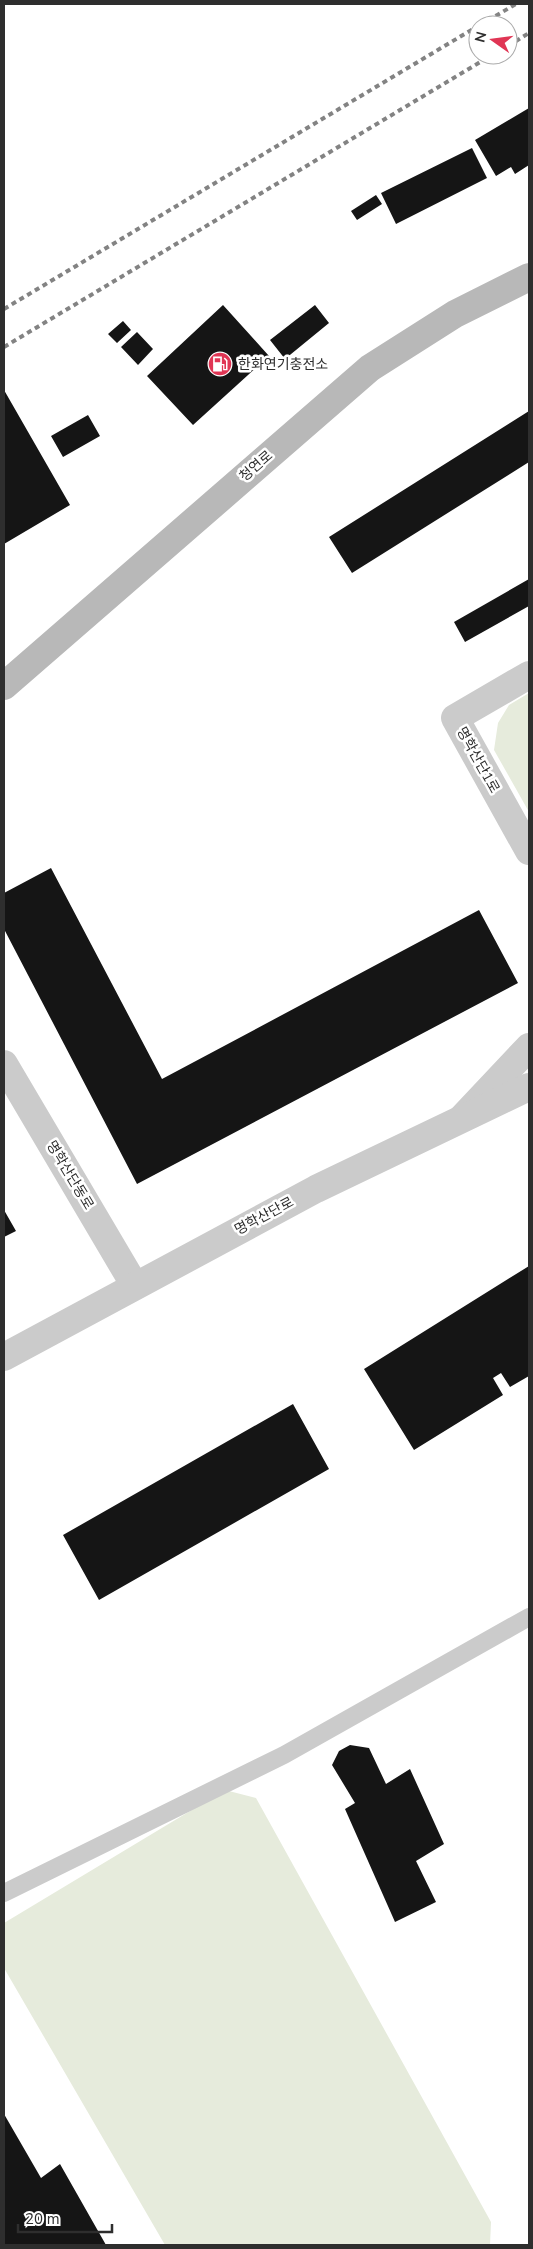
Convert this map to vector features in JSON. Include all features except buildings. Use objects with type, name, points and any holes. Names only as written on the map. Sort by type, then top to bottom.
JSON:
[{"type":"main road","name":"청연로","points":[[4,686],[370,368],[455,314],[529,277]]},
{"type":"street","name":"명학산단1로","points":[[529,675],[454,718],[529,851]]},
{"type":"street","points":[[462,1118],[529,1047]]},
{"type":"street","name":"명학산단동로","points":[[4,1064],[135,1286]]},
{"type":"street","name":"명학산단로","points":[[4,1356],[316,1189],[529,1087]]},
{"type":"lane","points":[[4,1893],[284,1755],[529,1617]]},
{"type":"shaded area","points":[[529,693],[529,812],[494,750],[498,723],[509,705]]},
{"type":"shaded area","points":[[225,1790],[256,1798],[491,2222],[490,2245],[165,2245],[4,1968],[4,1923]]},
{"type":"railway","points":[[497,15],[516,4]]},
{"type":"railway","points":[[4,309],[468,32]]},
{"type":"railway","points":[[518,40],[529,33]]},
{"type":"railway","points":[[4,347],[475,65]]},
{"type":"place","name":"한화연기충전소","points":[[220,364]]}]
